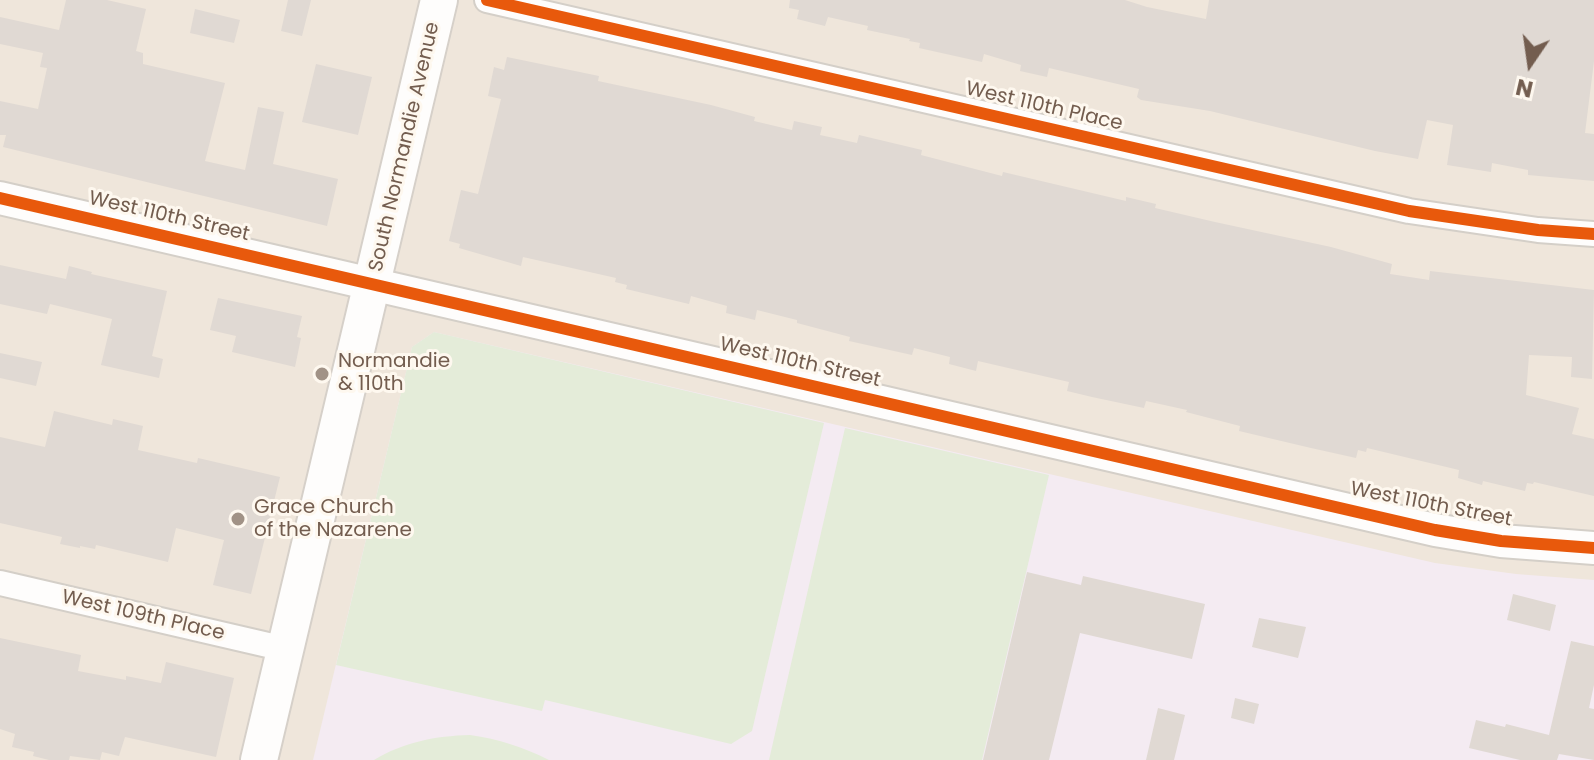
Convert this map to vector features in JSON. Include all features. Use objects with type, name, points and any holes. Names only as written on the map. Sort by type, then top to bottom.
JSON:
[{"type":"main road","name":"South Normandie Avenue","points":[[259,760],[439,0]]},
{"type":"street","name":"West 110th Place","points":[[487,0],[1409,211],[1538,230],[1594,234]]},
{"type":"street","name":"West 110th Street","points":[[0,198],[1435,530],[1501,541],[1594,548]]},
{"type":"street","name":"West 109th Place","points":[[0,583],[285,649]]},
{"type":"shaded area","points":[[0,0],[1594,0],[1594,760],[0,760]]},
{"type":"shaded area","points":[[434,332],[1435,563],[1594,580],[1594,760],[313,760],[412,347]]},
{"type":"green space","points":[[434,332],[824,423],[752,731],[731,744],[545,700],[542,711],[336,665],[412,347]]},
{"type":"green space","points":[[845,428],[1049,475],[982,760],[769,760]]},
{"type":"green space","points":[[470,735],[511,744],[549,760],[374,760],[420,741]]},
{"type":"building","points":[[66,0],[107,0],[146,9],[136,51],[143,53],[143,64],[225,83],[205,161],[245,170],[258,107],[284,112],[273,164],[338,179],[327,226],[3,147],[6,135],[0,135],[0,101],[38,109],[47,68],[40,67],[43,53],[0,44],[0,17],[59,30]]},
{"type":"building","points":[[288,0],[311,0],[302,36],[281,31]]},
{"type":"building","points":[[790,0],[1125,0],[1206,19],[1209,0],[1594,0],[1594,61],[1585,133],[1594,134],[1594,181],[1528,175],[1528,170],[1492,163],[1491,172],[1447,165],[1453,125],[1427,120],[1418,159],[1375,151],[1210,111],[1141,100],[1137,97],[1139,89],[1049,68],[1047,77],[1020,71],[1021,65],[984,54],[982,62],[919,48],[920,43],[867,30],[868,26],[828,17],[825,26],[797,19],[799,10],[789,8]]},
{"type":"building","points":[[195,9],[240,20],[234,43],[190,33]]},
{"type":"building","points":[[507,57],[599,76],[598,81],[711,105],[755,117],[754,121],[792,130],[794,121],[822,127],[820,135],[857,143],[859,135],[922,150],[921,155],[1002,176],[1003,172],[1126,201],[1126,197],[1156,204],[1155,208],[1331,247],[1392,264],[1390,274],[1429,280],[1430,271],[1594,290],[1592,379],[1571,377],[1572,357],[1529,355],[1526,395],[1579,408],[1572,434],[1594,439],[1594,496],[1534,482],[1527,483],[1525,491],[1483,481],[1482,485],[1458,478],[1459,470],[1367,448],[1366,452],[1358,450],[1356,458],[1239,431],[1240,426],[1187,410],[1146,401],[1144,408],[1067,391],[1069,382],[978,361],[976,371],[949,364],[950,357],[914,348],[912,355],[849,341],[850,337],[757,310],[755,320],[726,313],[727,306],[691,296],[689,304],[626,289],[627,285],[615,282],[616,278],[523,257],[521,266],[459,248],[460,244],[449,241],[461,190],[478,194],[501,99],[488,96],[494,67],[504,70]]},
{"type":"building","points":[[316,64],[372,77],[358,135],[302,122]]},
{"type":"building","points":[[0,265],[66,279],[69,266],[167,291],[152,356],[163,359],[159,378],[101,365],[112,319],[50,304],[47,314],[0,304]]},
{"type":"building","points":[[218,298],[302,316],[295,367],[232,352],[236,336],[210,330]]},
{"type":"building","points":[[0,353],[42,362],[36,386],[0,378]]},
{"type":"building","points":[[54,411],[112,425],[113,419],[143,426],[138,450],[197,463],[198,458],[280,477],[251,594],[213,585],[224,540],[176,528],[168,562],[96,545],[95,549],[60,544],[62,537],[0,523],[0,437],[45,447]]},
{"type":"building","points":[[1027,572],[1081,585],[1083,576],[1205,604],[1192,659],[1080,633],[1049,760],[983,760]]},
{"type":"building","points":[[1513,594],[1556,605],[1550,631],[1507,620]]},
{"type":"building","points":[[1259,618],[1306,627],[1298,658],[1252,647]]},
{"type":"building","points":[[0,638],[81,655],[78,671],[126,680],[126,676],[161,683],[166,662],[234,678],[216,757],[125,737],[119,756],[102,752],[100,760],[70,756],[69,760],[49,760],[33,756],[34,752],[12,747],[15,734],[0,729]]},
{"type":"building","points":[[1571,641],[1594,646],[1594,685],[1589,708],[1594,709],[1594,760],[1559,754],[1557,760],[1520,760],[1469,748],[1476,720],[1549,735]]},
{"type":"building","points":[[1235,698],[1259,704],[1254,724],[1231,718]]},
{"type":"building","points":[[1158,708],[1185,715],[1174,760],[1146,760]]},
{"type":"cycle path","points":[[487,0],[1409,211],[1538,230],[1594,234]]},
{"type":"cycle path","points":[[0,198],[1435,530],[1501,541],[1594,548]]},
{"type":"place","name":"Normandie & 110th","points":[[322,374]]},
{"type":"place","name":"Grace Church of the Nazarene","points":[[238,519]]}]
